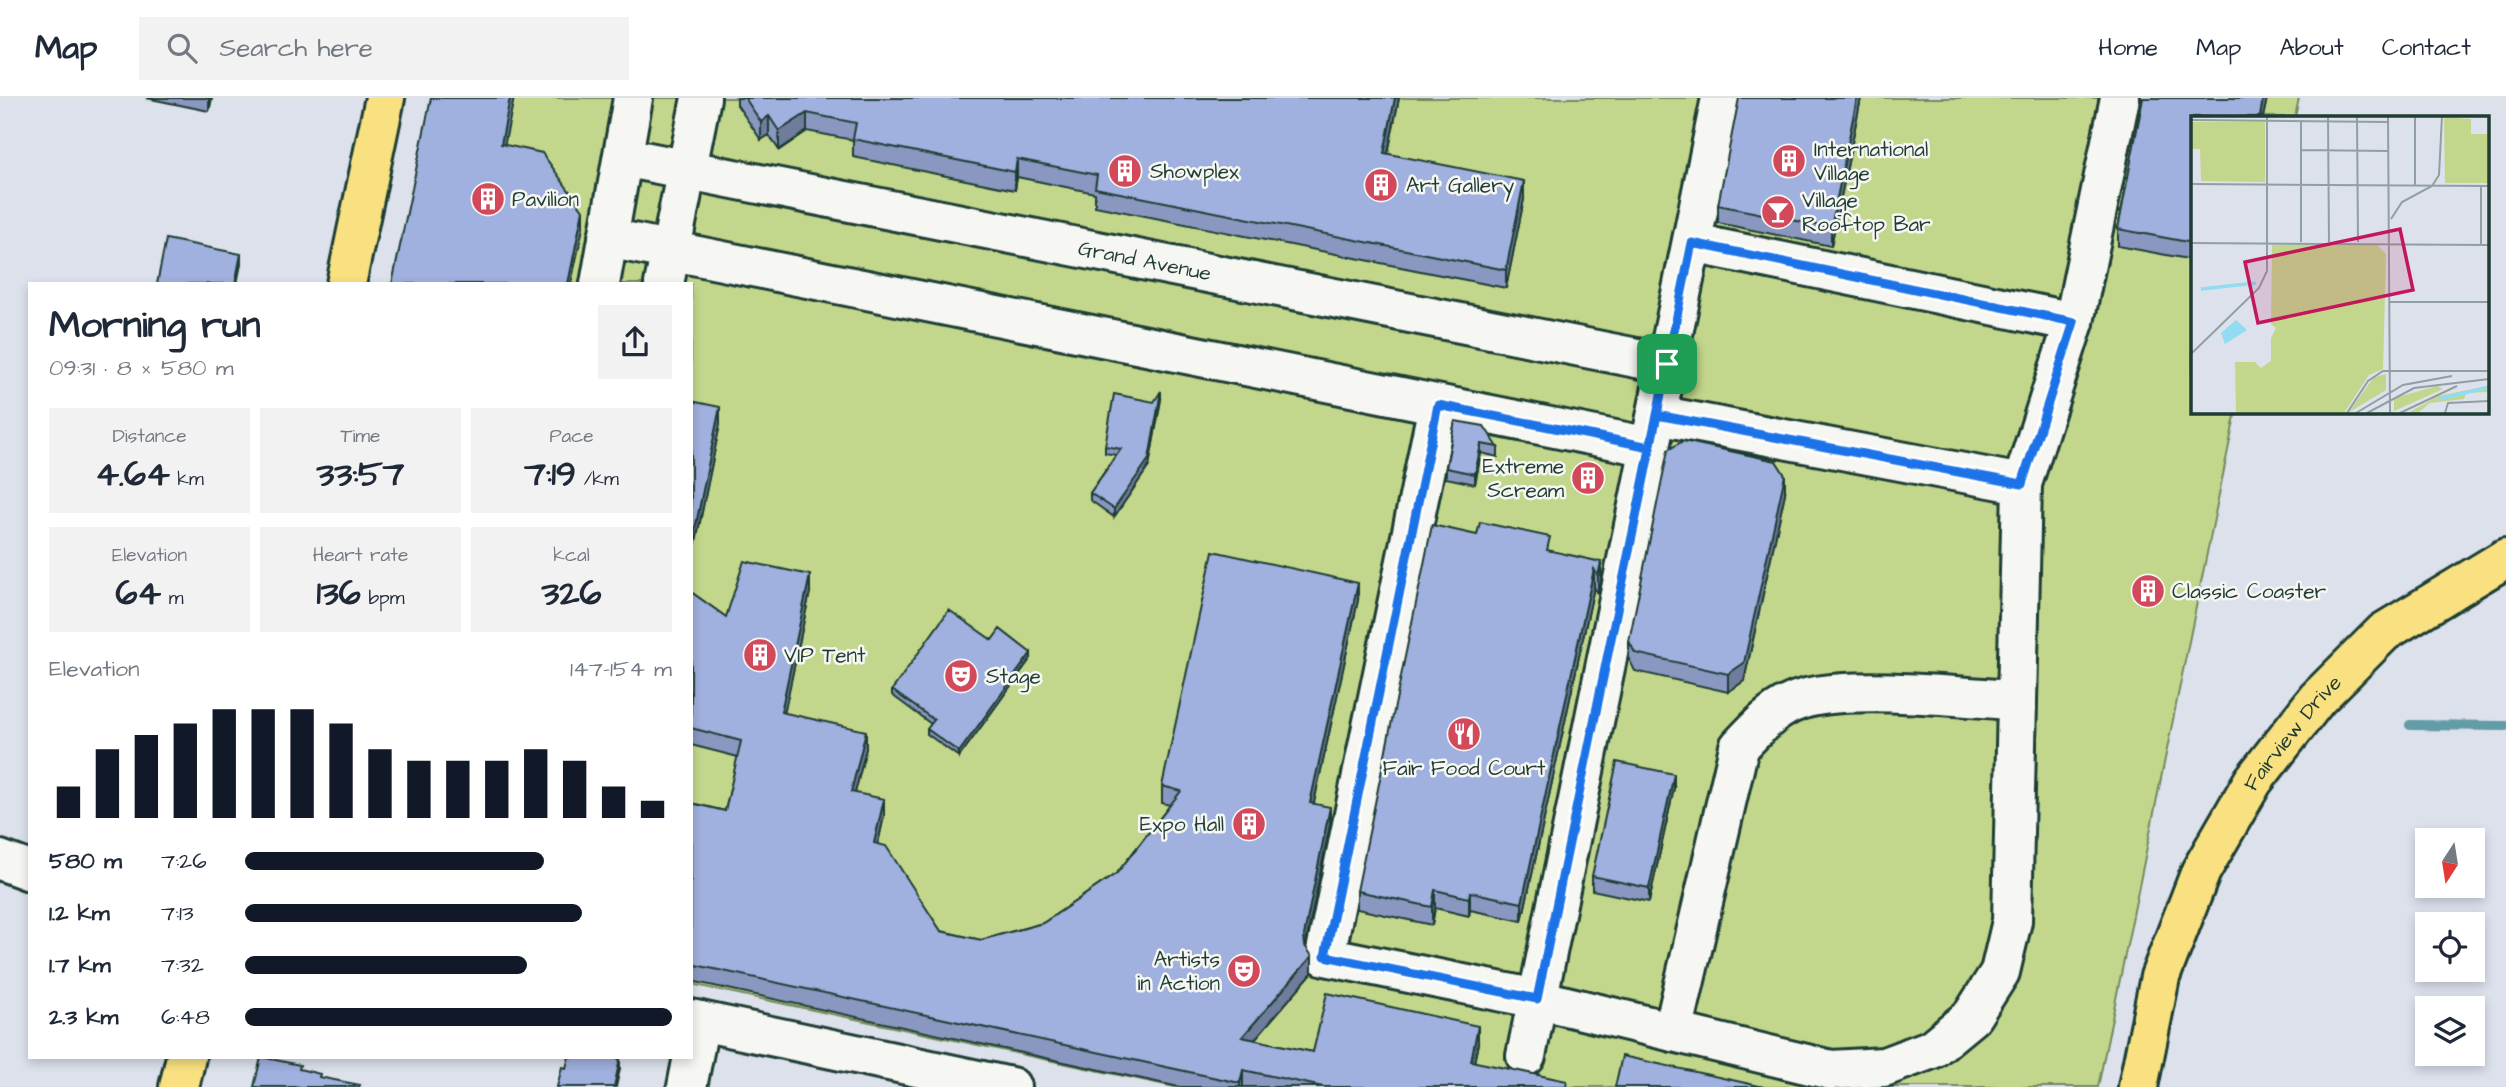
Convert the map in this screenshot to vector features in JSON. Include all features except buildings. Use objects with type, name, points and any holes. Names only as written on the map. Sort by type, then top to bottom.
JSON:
[{"type":"main road","points":[[346,282],[385,98]]},
{"type":"main road","name":"Fairview Drive","points":[[2138,1087],[2160,977],[2201,872],[2253,781],[2317,699],[2384,632],[2506,558]]},
{"type":"main road","points":[[179,1087],[186,1059]]},
{"type":"street","points":[[600,282],[634,98]]},
{"type":"street","points":[[668,267],[701,98]]},
{"type":"street","points":[[1526,1056],[1721,98]]},
{"type":"street","points":[[1438,405],[1325,956],[1537,999],[1832,1070],[1884,1067],[1932,1049],[1972,1016],[2000,972],[2012,921],[2022,484],[2074,322],[2120,98]]},
{"type":"street","name":"Grand Avenue","points":[[623,157],[1667,364]]},
{"type":"street","points":[[608,238],[668,267],[1438,405],[1653,431],[2022,484]]},
{"type":"street","points":[[1692,243],[2074,322]]},
{"type":"street","points":[[1673,1032],[1739,747],[1763,721],[1793,702],[1827,693],[2016,701]]},
{"type":"street","points":[[0,860],[28,870]]},
{"type":"street","points":[[693,1042],[696,1020],[1011,1087]]},
{"type":"street","points":[[687,1087],[691,1059]]},
{"type":"green space","points":[[434,98],[2299,98],[2295,116],[2191,116],[2191,413],[2236,413],[2098,1087],[1175,1087],[693,984],[693,282],[396,282]]},
{"type":"waterway","points":[[2410,725],[2506,726]]},
{"type":"place","name":"International Village","points":[[1789,161]]},
{"type":"place","name":"Showplex","points":[[1125,171]]},
{"type":"place","name":"Art Gallery","points":[[1381,185]]},
{"type":"place","name":"Pavilion","points":[[488,199]]},
{"type":"place","name":"Village Rooftop Bar","points":[[1778,212]]},
{"type":"place","name":"Extreme Scream","points":[[1588,478]]},
{"type":"place","name":"Classic Coaster","points":[[2148,591]]},
{"type":"place","name":"VIP Tent","points":[[760,655]]},
{"type":"place","name":"Stage","points":[[961,676]]},
{"type":"place","name":"Fair Food Court","points":[[1464,734]]},
{"type":"place","name":"Expo Hall","points":[[1249,824]]},
{"type":"place","name":"Artists in Action","points":[[1244,971]]},
{"type":"route","points":[[1667,364],[1657,415],[1537,999],[1325,956],[1438,405],[1650,447],[1657,415],[2022,484],[2074,322],[1692,243],[1667,364]]}]
